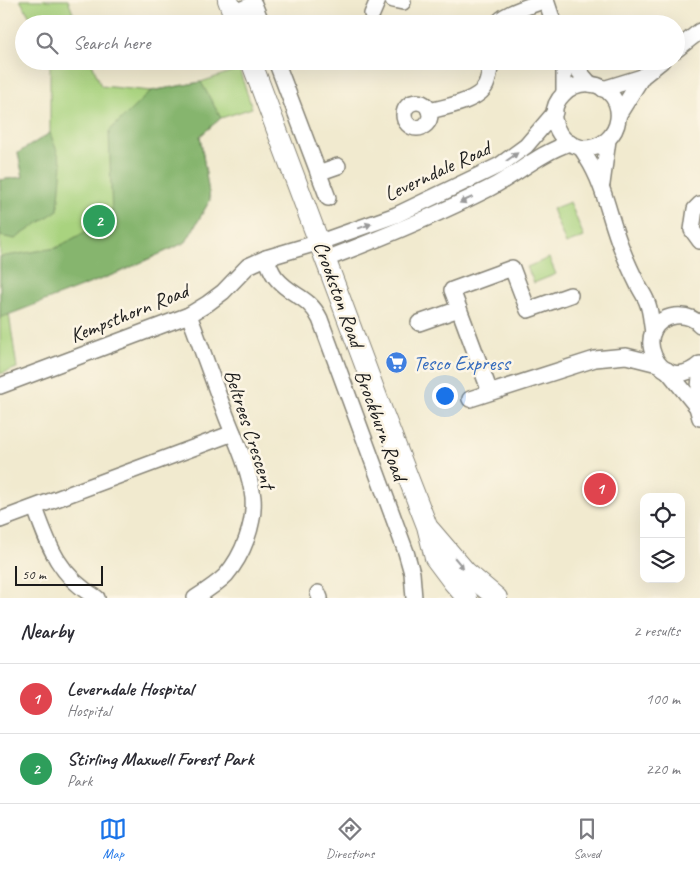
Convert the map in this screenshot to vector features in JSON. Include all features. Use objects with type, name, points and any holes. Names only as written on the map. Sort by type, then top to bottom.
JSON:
[{"type":"main road","name":"Crookston Road","points":[[254,70],[389,430],[427,526],[435,558],[467,598]]},
{"type":"main road","name":"Crookston Road","points":[[427,526],[466,572],[497,598]]},
{"type":"street","points":[[508,15],[546,0],[551,15]]},
{"type":"street","points":[[233,12],[254,4],[258,15]]},
{"type":"street","points":[[685,43],[700,31]]},
{"type":"street","points":[[279,70],[328,198]]},
{"type":"street","points":[[429,111],[451,106],[481,92],[487,84],[489,70]]},
{"type":"street","points":[[564,70],[564,93]]},
{"type":"street","points":[[579,70],[596,86],[614,99],[618,114],[616,128],[608,140],[602,184]]},
{"type":"street","points":[[618,114],[642,77],[651,70]]},
{"type":"street","points":[[642,77],[596,86],[576,86],[564,93],[560,98],[554,119],[559,133],[575,146],[602,184],[621,247],[647,302],[652,335],[650,348],[653,356],[699,413]]},
{"type":"street","name":"Leverndale Road","points":[[323,251],[500,165],[526,146],[555,112]]},
{"type":"street","points":[[575,146],[595,147],[608,140]]},
{"type":"street","name":"Leverndale Road","points":[[323,251],[402,230],[489,189],[547,152],[575,146]]},
{"type":"street","points":[[318,173],[338,166]]},
{"type":"street","points":[[700,204],[695,209],[692,230],[700,242]]},
{"type":"street","name":"Kempsthorn Road","points":[[0,386],[189,314],[223,292],[248,266],[266,258],[323,251]]},
{"type":"street","name":"Brockburn Road","points":[[266,258],[276,278],[310,303],[320,319],[406,552],[418,597]]},
{"type":"street","points":[[490,392],[452,290],[512,268],[528,310],[570,294]]},
{"type":"street","points":[[647,302],[670,317]]},
{"type":"street","points":[[419,323],[459,309]]},
{"type":"street","name":"Beltrees Crescent","points":[[189,314],[248,477],[252,498],[252,521],[245,543],[225,576],[196,598]]},
{"type":"street","points":[[626,356],[652,335],[662,321],[670,317],[680,316],[696,319]]},
{"type":"street","points":[[470,399],[594,359],[626,356],[676,373],[686,372],[700,364]]},
{"type":"street","points":[[699,413],[700,377]]},
{"type":"street","points":[[0,520],[233,434]]},
{"type":"street","points":[[34,508],[49,547],[58,563],[83,590],[97,598]]},
{"type":"green space","points":[[20,0],[68,0],[74,15],[29,15]]},
{"type":"green space","points":[[50,70],[95,70],[101,86],[151,91],[201,82],[239,70],[252,108],[221,118],[200,136],[210,200],[186,242],[120,272],[9,314],[17,368],[0,374],[0,180],[23,177],[18,153],[50,133]]},
{"type":"green space","points":[[201,82],[221,118],[200,136],[210,200],[186,242],[120,272],[0,318],[0,257],[56,248],[112,217],[109,131],[151,91]]},
{"type":"green space","points":[[50,133],[62,164],[58,210],[15,239],[0,236],[0,180],[23,177],[18,153]]},
{"type":"green space","points":[[570,202],[584,237],[566,244],[552,209]]},
{"type":"green space","points":[[549,258],[556,274],[534,283],[527,267]]},
{"type":"place","name":"Stirling Maxwell Forest Park","points":[[99,221]]},
{"type":"place","name":"Tesco Express","points":[[397,363]]},
{"type":"place","name":"Leverndale Hospital","points":[[600,489]]}]
